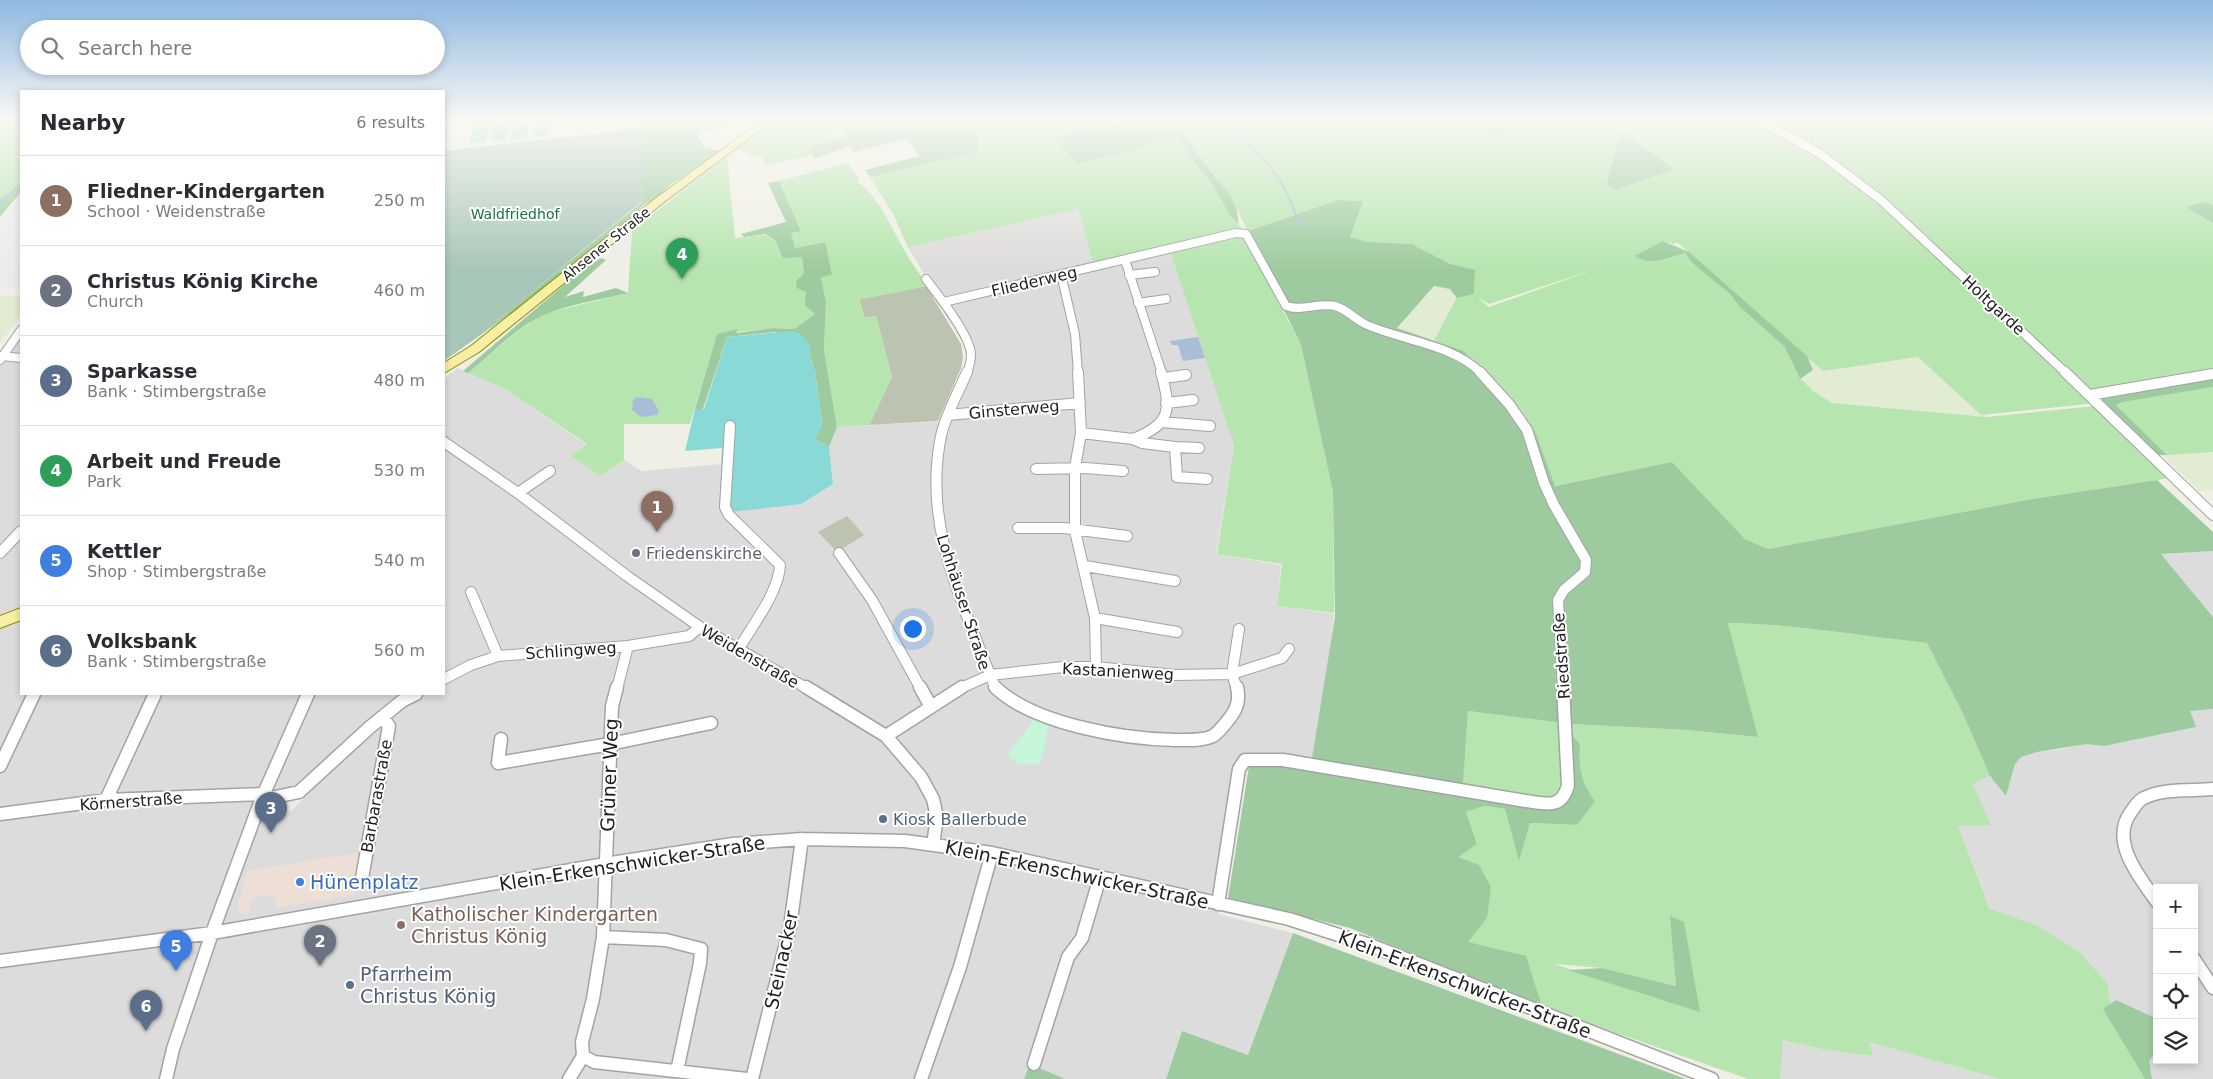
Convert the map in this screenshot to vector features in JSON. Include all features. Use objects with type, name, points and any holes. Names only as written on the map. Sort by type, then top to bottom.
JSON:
[{"type":"main road","name":"Ahsener Straße","points":[[445,368],[475,349],[660,200],[702,169]]},
{"type":"main road","points":[[0,622],[20,614]]},
{"type":"street","name":"Holtgarde","points":[[1841,169],[1881,200],[2090,395],[2213,516]]},
{"type":"street","name":"Fliederweg","points":[[944,302],[1236,233],[1246,234],[1249,238]]},
{"type":"street","name":"Riedstraße","points":[[1218,904],[1239,769],[1245,760],[1256,758],[1292,762],[1422,785],[1523,800],[1555,803],[1562,800],[1568,785],[1558,600],[1564,590],[1586,572],[1586,560],[1554,505],[1544,483],[1527,430],[1509,404],[1483,374],[1473,365],[1450,353],[1426,342],[1364,324],[1337,306],[1321,304],[1291,308],[1286,306],[1249,238]]},
{"type":"street","points":[[1125,260],[1163,378],[1166,403],[1166,416],[1161,422],[1145,435],[1133,439]]},
{"type":"street","points":[[1129,275],[1155,272]]},
{"type":"street","points":[[1061,274],[1074,334],[1080,404],[1081,433],[1076,468],[1075,531],[1085,566],[1095,618],[1096,667]]},
{"type":"street","name":"Lohhäuser Straße","points":[[886,736],[958,689],[990,675],[946,558],[941,540],[937,507],[936,480],[942,434],[948,415],[969,368],[970,353],[966,339],[944,302],[926,279]]},
{"type":"street","points":[[1138,302],[1166,299]]},
{"type":"street","points":[[1,358],[20,331]]},
{"type":"street","points":[[1,358],[20,358]]},
{"type":"street","points":[[2090,395],[2213,374]]},
{"type":"street","points":[[1163,378],[1186,375]]},
{"type":"street","points":[[1166,403],[1194,400]]},
{"type":"street","name":"Ginsterweg","points":[[948,415],[1080,404]]},
{"type":"street","points":[[1161,422],[1210,426]]},
{"type":"street","points":[[730,426],[725,507],[729,515],[782,569],[775,586],[738,650]]},
{"type":"street","points":[[1081,433],[1133,439],[1142,443],[1176,448],[1199,448]]},
{"type":"street","name":"Weidenstraße","points":[[445,443],[700,627],[851,713],[886,736],[921,777],[933,799],[937,817],[933,845]]},
{"type":"street","points":[[1176,448],[1177,477],[1207,479]]},
{"type":"street","points":[[1036,469],[1076,468],[1123,471]]},
{"type":"street","points":[[518,494],[550,471]]},
{"type":"street","points":[[1018,528],[1064,528],[1075,531],[1127,536]]},
{"type":"street","points":[[0,553],[20,532]]},
{"type":"street","points":[[838,553],[872,600],[930,706]]},
{"type":"street","points":[[1085,566],[1175,581]]},
{"type":"street","points":[[471,592],[498,656]]},
{"type":"street","points":[[1095,618],[1177,632]]},
{"type":"street","name":"Schlingweg","points":[[445,678],[471,665],[498,656],[543,651],[628,646],[689,636],[700,627]]},
{"type":"street","points":[[990,675],[994,687],[1005,696],[1046,716],[1082,728],[1150,739],[1181,739],[1214,735],[1235,714],[1240,693],[1232,674],[1239,629]]},
{"type":"street","name":"Grüner Weg","points":[[572,1073],[583,1056],[582,1042],[594,999],[603,937],[612,706],[628,646]]},
{"type":"street","name":"Kastanienweg","points":[[990,675],[1054,668],[1096,667],[1175,675],[1232,674],[1282,658],[1289,649]]},
{"type":"street","points":[[0,766],[34,695]]},
{"type":"street","points":[[106,800],[156,695]]},
{"type":"street","points":[[166,1079],[173,1048],[212,933],[262,797],[308,695]]},
{"type":"street","points":[[262,797],[299,792],[382,717],[402,701],[414,695]]},
{"type":"street","name":"Barbarastraße","points":[[362,878],[389,726],[382,717]]},
{"type":"street","points":[[501,739],[498,764],[610,744],[711,723]]},
{"type":"street","points":[[2153,896],[2126,854],[2124,821],[2128,812],[2143,798],[2170,792],[2213,789]]},
{"type":"street","name":"Körnerstraße","points":[[0,814],[106,800],[262,797]]},
{"type":"street","name":"Klein-Erkenschwicker-Straße","points":[[0,961],[212,933],[605,864],[733,844],[802,839],[854,839],[933,845],[992,853],[1289,919],[1373,946],[1712,1079]]},
{"type":"street","name":"Steinacker","points":[[752,1079],[790,927],[802,839]]},
{"type":"street","points":[[921,1079],[960,969],[978,911],[992,853]]},
{"type":"street","points":[[1034,1064],[1068,956],[1082,938],[1100,877]]},
{"type":"street","points":[[603,937],[619,936],[689,944],[701,949],[700,964],[677,1071]]},
{"type":"street","points":[[2198,963],[2209,974],[2213,988]]},
{"type":"street","points":[[583,1056],[594,1062],[747,1079]]},
{"type":"shaded area","points":[[20,193],[20,289],[0,290],[0,217]]},
{"type":"shaded area","points":[[1078,209],[1093,263],[1170,251],[1234,446],[1216,554],[1281,565],[1277,606],[1334,614],[1326,700],[1317,761],[1240,761],[1218,914],[1293,933],[1248,1055],[1182,1031],[1166,1079],[1065,1079],[1031,1065],[1024,1079],[0,1079],[0,351],[20,324],[20,695],[445,695],[445,378],[458,368],[505,389],[587,445],[571,456],[600,476],[624,460],[642,471],[721,464],[719,509],[833,484],[829,447],[837,427],[947,421],[971,352],[908,247]]},
{"type":"shaded area","points":[[627,234],[632,234],[630,257],[609,253],[611,248]]},
{"type":"shaded area","points":[[926,286],[961,344],[963,357],[961,368],[938,421],[869,425],[892,377],[876,316],[865,318],[859,299]]},
{"type":"shaded area","points":[[1434,286],[1450,289],[1457,297],[1434,341],[1397,328]]},
{"type":"shaded area","points":[[0,296],[20,296],[20,316],[0,343]]},
{"type":"shaded area","points":[[794,331],[801,334],[811,346],[809,352],[815,372],[822,425],[815,439],[829,447],[833,484],[801,504],[731,512],[728,508],[719,509],[722,448],[685,451],[695,409],[704,409],[727,337]]},
{"type":"shaded area","points":[[1198,337],[1205,358],[1183,361],[1178,345],[1172,345],[1170,341]]},
{"type":"shaded area","points":[[1807,356],[1823,371],[1918,357],[1986,417],[1832,403],[1813,391],[1800,379],[1812,370]]},
{"type":"shaded area","points":[[637,397],[652,399],[659,411],[657,415],[641,417],[632,410],[633,400]]},
{"type":"shaded area","points":[[2213,452],[2213,490],[2199,491],[2163,455]]},
{"type":"shaded area","points":[[847,516],[864,535],[837,552],[818,532]]},
{"type":"shaded area","points":[[2213,551],[2213,617],[2161,554]]},
{"type":"shaded area","points":[[2213,709],[2213,1079],[2145,1079],[2112,1024],[2108,984],[2080,952],[2036,925],[1991,910],[1958,826],[1990,824],[1973,784],[1990,776],[2006,796],[2015,764],[2021,757],[2037,752],[2064,749],[2087,743],[2103,746],[2196,727],[2189,711]]},
{"type":"shaded area","points":[[299,795],[304,798],[291,811],[270,822],[276,800]]},
{"type":"shaded area","name":"Hünenplatz","points":[[363,852],[354,895],[275,908],[277,894],[253,898],[249,913],[241,914],[237,909],[248,871]]},
{"type":"shaded area","points":[[1782,1040],[1825,1050],[1873,1056],[1869,1042],[2000,1079],[1780,1079]]},
{"type":"green space","points":[[0,169],[20,169],[20,185],[0,199]]},
{"type":"green space","name":"Waldfriedhof","points":[[445,169],[643,169],[641,202],[487,329],[445,360]]},
{"type":"green space","points":[[643,169],[693,169],[670,185],[655,200],[645,204],[614,233],[537,295],[455,353],[452,348],[487,329],[641,203]]},
{"type":"green space","points":[[711,169],[728,169],[735,238],[765,235],[802,257],[804,273],[796,281],[806,292],[815,314],[794,329],[773,328],[717,334],[690,424],[624,424],[624,460],[600,476],[571,456],[587,444],[505,389],[468,373],[527,324],[550,312],[628,293],[632,230]]},
{"type":"green space","points":[[824,169],[853,169],[858,177],[858,182],[880,206],[908,257],[928,286],[859,300],[865,318],[876,316],[892,377],[869,425],[837,427],[824,350],[826,301],[821,277],[832,273],[824,242],[795,248],[791,233],[801,230],[779,181]]},
{"type":"green space","points":[[868,169],[903,169],[870,177],[865,170]]},
{"type":"green space","points":[[903,169],[1200,169],[1211,182],[1243,231],[1093,263],[1078,209],[908,247],[893,214],[870,177]]},
{"type":"green space","points":[[1200,169],[1210,169],[1229,193],[1236,207],[1239,224],[1230,215],[1211,182]]},
{"type":"green space","points":[[1211,169],[2213,169],[2213,373],[2098,403],[1981,415],[1918,357],[1823,371],[1677,242],[1674,244],[1663,241],[1685,253],[1691,262],[1730,294],[1740,307],[1783,344],[1798,376],[1813,391],[1832,403],[1986,417],[2095,406],[2170,478],[2032,499],[1768,549],[1745,539],[1672,462],[1554,486],[1535,431],[1464,351],[1434,341],[1457,297],[1474,294],[1475,270],[1454,265],[1412,244],[1369,242],[1350,237],[1362,201],[1338,200],[1248,231],[1229,194]],"holes":[[[1602,267],[1489,307],[1478,298],[1489,304]]]},
{"type":"green space","points":[[1611,169],[1673,169],[1616,190],[1607,184]]},
{"type":"green space","points":[[779,181],[801,231],[791,233],[795,248],[825,242],[832,274],[821,278],[826,301],[824,350],[837,427],[829,447],[815,439],[822,424],[815,372],[809,352],[775,332],[727,337],[703,409],[695,409],[717,334],[738,329],[736,333],[773,328],[794,329],[815,314],[805,305],[806,292],[797,288],[796,281],[804,273],[802,257],[783,258],[776,241],[765,234],[744,237],[741,234],[786,222],[768,183]]},
{"type":"green space","points":[[20,185],[20,193],[0,217],[0,199]]},
{"type":"green space","points":[[1338,200],[1363,201],[1350,237],[1369,242],[1412,244],[1451,264],[1475,270],[1474,294],[1457,298],[1450,289],[1434,286],[1397,328],[1464,351],[1535,431],[1555,486],[1672,462],[1745,539],[1768,549],[2032,499],[2157,480],[2213,532],[2213,551],[2161,554],[2213,617],[2213,709],[2190,711],[2196,727],[2104,746],[2087,744],[2037,752],[2021,757],[2015,764],[2006,796],[1990,776],[1964,716],[1927,643],[1803,628],[1728,623],[1758,737],[1686,730],[1571,724],[1468,711],[1462,797],[1519,805],[1562,805],[1575,789],[1566,729],[1580,744],[1582,774],[1586,788],[1595,801],[1577,825],[1530,823],[1519,861],[1505,809],[1485,806],[1466,812],[1477,844],[1458,857],[1479,865],[1491,887],[1487,918],[1468,942],[1526,956],[1542,1007],[1350,928],[1228,898],[1249,766],[1312,758],[1335,617],[1333,492],[1301,345],[1284,310],[1287,308],[1248,231]]},
{"type":"green space","points":[[2206,202],[2213,206],[2213,223],[2186,207]]},
{"type":"green space","points":[[1236,235],[1245,237],[1301,345],[1333,492],[1334,613],[1277,606],[1282,564],[1217,554],[1234,446],[1170,251]]},
{"type":"green space","points":[[1663,241],[1689,252],[1807,356],[1813,370],[1800,379],[1784,346],[1740,307],[1730,294],[1691,262],[1685,253],[1653,261],[1646,261],[1635,256]]},
{"type":"green space","points":[[601,258],[606,260],[565,297],[584,291],[583,297],[616,288],[628,293],[548,313],[528,323],[510,336],[468,373],[463,371],[579,272]]},
{"type":"green space","points":[[2213,374],[2213,387],[2123,402],[2116,405],[2167,455],[2152,455],[2090,395]]},
{"type":"green space","points":[[2213,387],[2213,452],[2167,455],[2116,405],[2123,402]]},
{"type":"green space","points":[[1728,623],[1803,628],[1927,643],[1964,716],[1990,776],[1973,784],[1991,825],[1958,826],[1990,909],[2036,925],[2080,952],[2108,984],[2112,1024],[2145,1079],[2000,1079],[1869,1042],[1873,1056],[1825,1050],[1783,1040],[1780,1079],[1748,1079],[1542,1007],[1467,942],[1487,918],[1457,857],[1477,844],[1466,812],[1485,806],[1505,809],[1519,860],[1530,823],[1577,825],[1586,790],[1566,730],[1575,789],[1563,802],[1462,789],[1468,711],[1571,724],[1686,730],[1757,737]],"holes":[[[1671,917],[1699,1011],[1554,964],[1602,968],[1676,986]]]},
{"type":"green space","points":[[1035,718],[1049,723],[1041,763],[1018,765],[1008,755]]},
{"type":"green space","points":[[1670,916],[1684,922],[1700,1012],[1568,970],[1602,968],[1676,986]]},
{"type":"green space","points":[[1293,933],[1686,1079],[1166,1079],[1182,1031],[1248,1055]]},
{"type":"green space","points":[[2116,1000],[2153,1017],[2153,1055],[2149,1061],[2152,1079],[2145,1079],[2103,1009]]},
{"type":"green space","points":[[1030,1064],[1065,1079],[1024,1079]]},
{"type":"waterway","points":[[1271,169],[1279,179],[1291,202],[1300,229]]},
{"type":"waterway","points":[[0,202],[20,184]]},
{"type":"place","name":"Arbeit und Freude","points":[[682,279]]},
{"type":"place","name":"Fliedner-Kindergarten","points":[[657,532]]},
{"type":"place","name":"Friedenskirche","points":[[636,553]]},
{"type":"place","name":"Kiosk Ballerbude","points":[[883,819]]},
{"type":"place","name":"Sparkasse","points":[[271,833]]},
{"type":"place","name":"Hünenplatz","points":[[300,882]]},
{"type":"place","name":"Katholischer Kindergarten Christus König","points":[[401,925]]},
{"type":"place","name":"Christus König Kirche","points":[[320,966]]},
{"type":"place","name":"Kettler","points":[[176,971]]},
{"type":"place","name":"Pfarrheim Christus König","points":[[350,985]]},
{"type":"place","name":"Volksbank","points":[[146,1031]]}]
